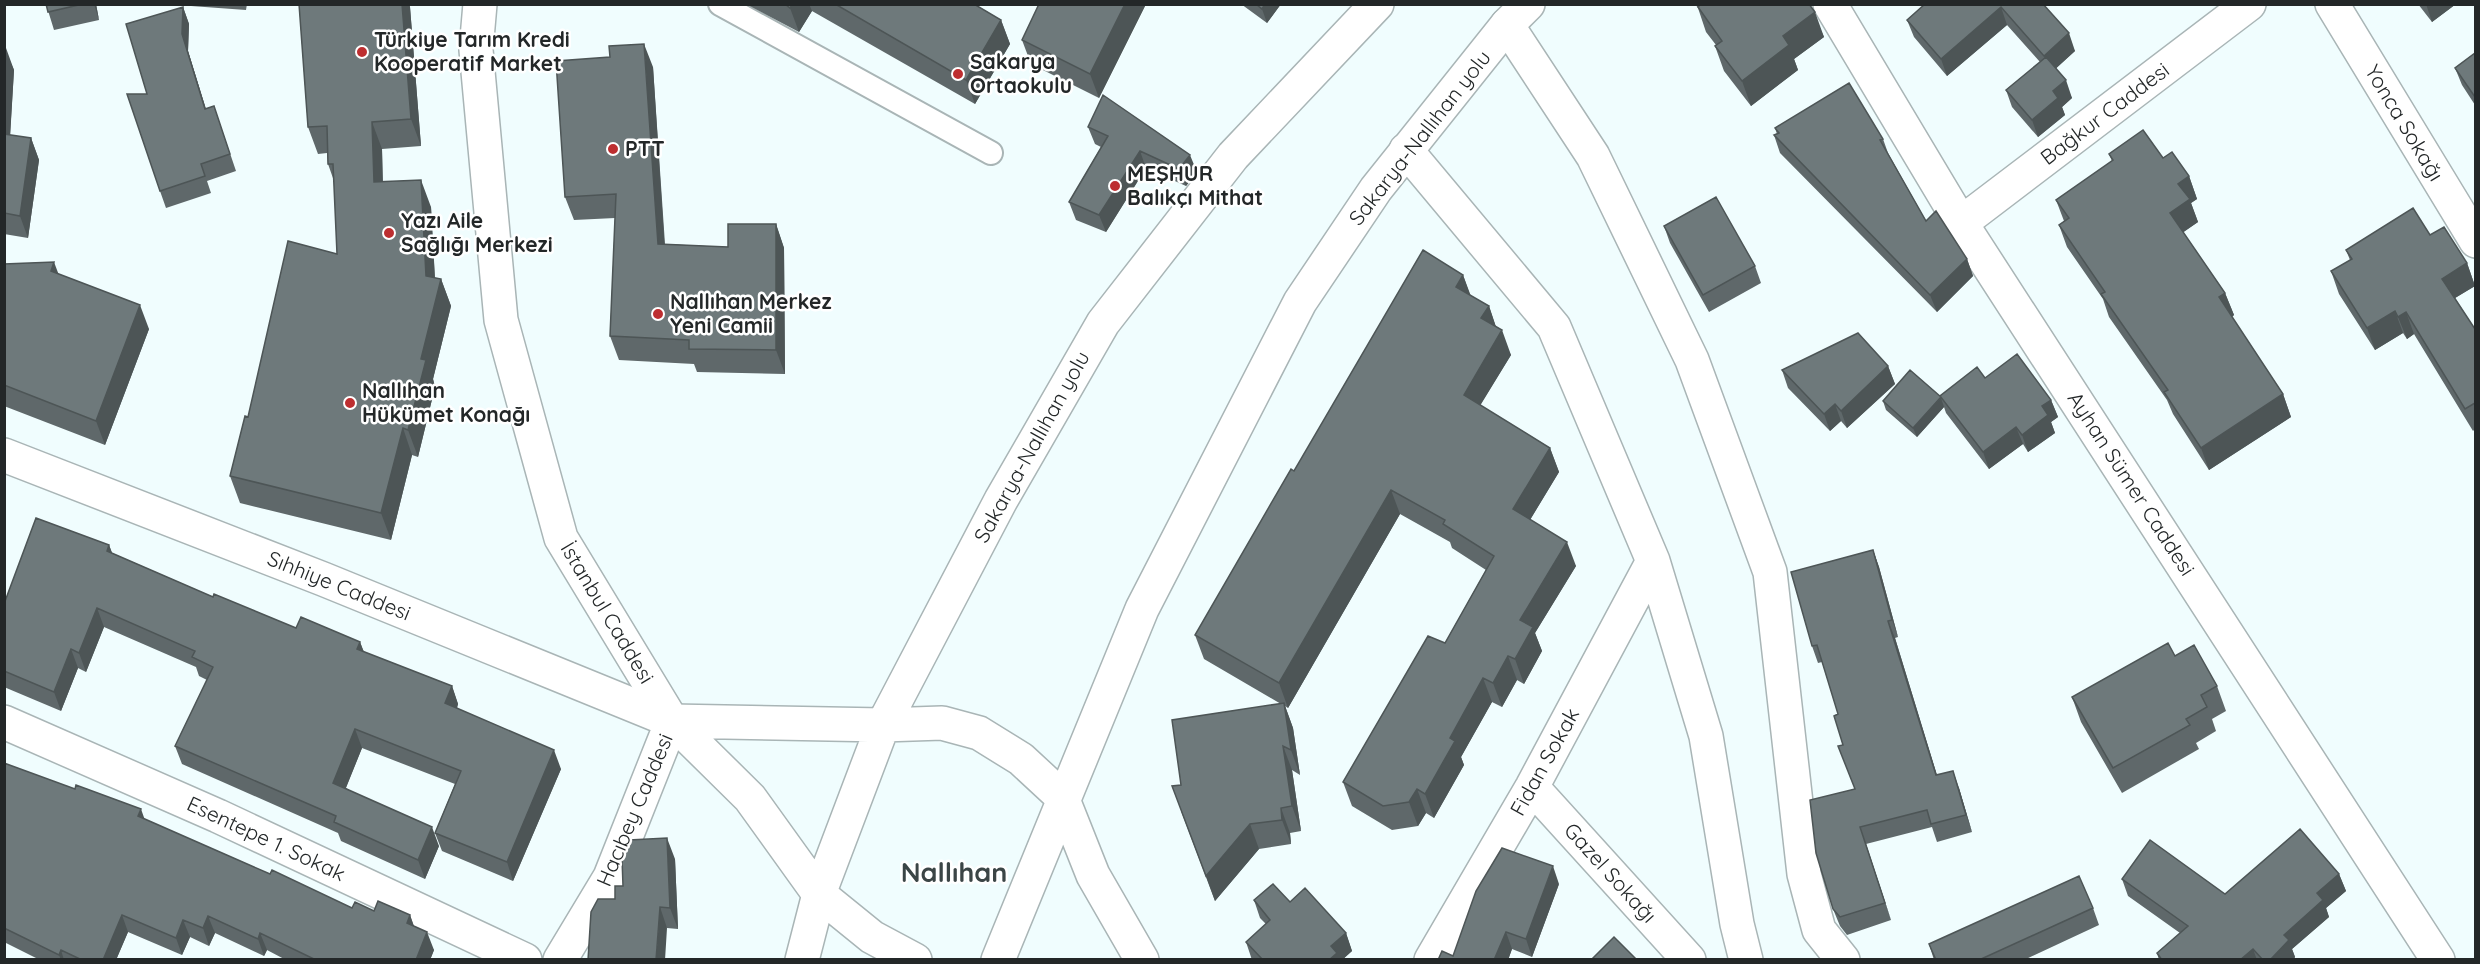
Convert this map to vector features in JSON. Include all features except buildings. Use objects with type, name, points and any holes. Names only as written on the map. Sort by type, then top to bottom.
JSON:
[{"type":"street","name":"İstanbul Caddesi","points":[[480,4],[476,50],[501,320],[561,538],[672,721]]},
{"type":"street","name":"Sakarya-Nallıhan yolu","points":[[802,960],[819,894],[883,725],[1000,500],[1103,323],[1233,156],[1377,4]]},
{"type":"street","name":"Ayhan Sümer Caddesi","points":[[1830,4],[1961,223],[2438,960]]},
{"type":"street","name":"Bağkur Caddesi","points":[[1961,223],[2249,4]]},
{"type":"street","name":"Yonca Sokağı","points":[[2332,4],[2475,241]]},
{"type":"street","points":[[1518,15],[1593,156],[1692,360],[1770,572],[1804,874],[1819,930],[1844,960]]},
{"type":"street","name":"Sakarya-Nallıhan yolu","points":[[998,960],[1062,797],[1142,609],[1300,302],[1376,189],[1518,15]]},
{"type":"street","points":[[1406,150],[1554,327],[1653,561],[1706,736],[1737,924],[1746,960]]},
{"type":"street","name":"Sıhhiye Caddesi","points":[[4,455],[323,579],[672,721]]},
{"type":"street","name":"Fidan Sokak","points":[[1431,960],[1532,787],[1653,561]]},
{"type":"street","points":[[672,721],[883,725],[942,723],[979,733],[1021,759],[1062,797],[1093,875],[1142,960]]},
{"type":"street","points":[[672,721],[750,798],[819,894],[872,937],[915,960]]},
{"type":"street","name":"Hacıbey Caddesi","points":[[560,960],[610,877],[672,721]]},
{"type":"street","name":"Esentepe 1. Sokak","points":[[4,722],[218,816],[525,960]]},
{"type":"street","name":"Gazel Sokağı","points":[[1532,787],[1689,960]]},
{"type":"lane","points":[[720,4],[991,153]]},
{"type":"place","name":"Türkiye Tarım Kredi Kooperatif Market","points":[[362,52]]},
{"type":"place","name":"Sakarya Ortaokulu","points":[[958,74]]},
{"type":"place","name":"PTT","points":[[613,149]]},
{"type":"place","name":"MEŞHUR Balıkçı Mithat","points":[[1115,186]]},
{"type":"place","name":"Yazı Aile Sağlığı Merkezi","points":[[389,233]]},
{"type":"place","name":"Nallıhan Merkez Yeni Camii","points":[[658,314]]},
{"type":"place","name":"Nallıhan Hükümet Konağı","points":[[350,403]]},
{"type":"district","name":"Nallıhan","points":[[954,873]]}]
